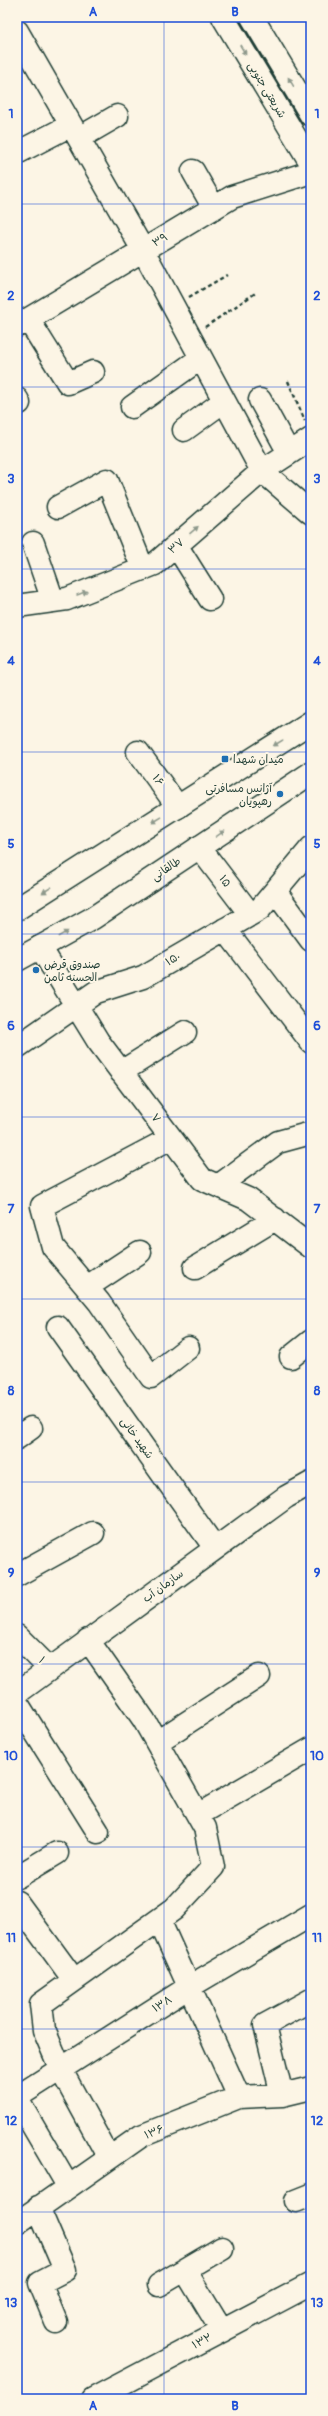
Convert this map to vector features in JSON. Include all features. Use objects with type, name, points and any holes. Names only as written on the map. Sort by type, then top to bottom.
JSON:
[{"type":"street","name":"شریعتی جنوبی","points":[[223,17],[311,163]]},
{"type":"street","points":[[252,17],[311,115]]},
{"type":"street","points":[[17,31],[143,250],[262,471],[311,512]]},
{"type":"street","points":[[17,153],[117,116]]},
{"type":"street","points":[[192,171],[214,208]]},
{"type":"street","name":"۳۹","points":[[23,323],[232,197],[311,172]]},
{"type":"street","points":[[23,323],[68,384],[93,372]]},
{"type":"street","points":[[132,406],[201,358]]},
{"type":"street","points":[[260,400],[289,453]]},
{"type":"street","points":[[184,430],[224,401]]},
{"type":"street","name":"۳۷","points":[[17,606],[67,599],[155,564],[262,471],[289,453],[310,433]]},
{"type":"street","points":[[58,507],[107,480],[143,569]]},
{"type":"street","points":[[33,543],[52,601]]},
{"type":"street","points":[[176,545],[210,599]]},
{"type":"street","points":[[17,909],[311,722]]},
{"type":"street","name":"۱۶","points":[[138,752],[178,807]]},
{"type":"street","name":"طالقانی","points":[[17,960],[93,918],[311,773]]},
{"type":"street","name":"۱۵","points":[[199,847],[250,914]]},
{"type":"street","name":"۱۵۰","points":[[17,1047],[76,1004],[96,992],[143,977],[260,909],[311,848]]},
{"type":"street","points":[[275,891],[311,940]]},
{"type":"street","points":[[225,929],[311,1042]]},
{"type":"street","name":"۷","points":[[40,947],[98,1042],[202,1179],[248,1199],[311,1247]]},
{"type":"street","points":[[121,1072],[185,1032]]},
{"type":"street","points":[[218,1186],[278,1142],[311,1133]]},
{"type":"street","points":[[171,1138],[42,1206],[53,1247],[86,1287],[151,1377],[188,1348]]},
{"type":"street","points":[[196,1268],[275,1219]]},
{"type":"street","points":[[86,1287],[140,1252]]},
{"type":"street","name":"شهید خانی","points":[[58,1327],[215,1548]]},
{"type":"street","points":[[291,1357],[311,1342]]},
{"type":"street","name":"سازمان آب","points":[[17,1693],[49,1668],[286,1497],[311,1483]]},
{"type":"street","points":[[17,1575],[93,1533]]},
{"type":"street","name":"۱","points":[[17,1636],[49,1668]]},
{"type":"street","points":[[88,1640],[144,1720],[198,1815],[205,1828],[213,1867],[174,1909],[41,2004],[44,2030],[61,2070],[109,2158]]},
{"type":"street","points":[[157,1742],[259,1676]]},
{"type":"street","points":[[17,1703],[98,1832]]},
{"type":"street","points":[[198,1815],[311,1749]]},
{"type":"street","points":[[17,1877],[57,1853]]},
{"type":"street","points":[[17,1902],[74,1980]]},
{"type":"street","name":"۱۳۸","points":[[17,2098],[189,1986],[311,1915]]},
{"type":"street","points":[[160,1920],[239,2097]]},
{"type":"street","points":[[282,2095],[265,2025],[311,2000]]},
{"type":"street","name":"۱۳۶","points":[[17,2223],[68,2186],[142,2136],[239,2097],[282,2095],[311,2088]]},
{"type":"street","points":[[17,2098],[68,2186]]},
{"type":"street","points":[[38,2207],[65,2270],[40,2283],[56,2322]]},
{"type":"street","points":[[160,2285],[222,2248]]},
{"type":"street","points":[[185,2270],[222,2331]]},
{"type":"street","name":"۱۳۲","points":[[93,2399],[311,2284]]},
{"type":"path","points":[[173,307],[227,275]]},
{"type":"path","points":[[190,337],[257,292]]},
{"type":"path","points":[[288,381],[310,433]]},
{"type":"place","name":"میدان شهدا","points":[[225,759]]},
{"type":"place","name":"آژانس مسافرتی رهپویان","points":[[280,794]]},
{"type":"place","name":"صندوق قرض الحسنه ثامن","points":[[36,970]]}]
